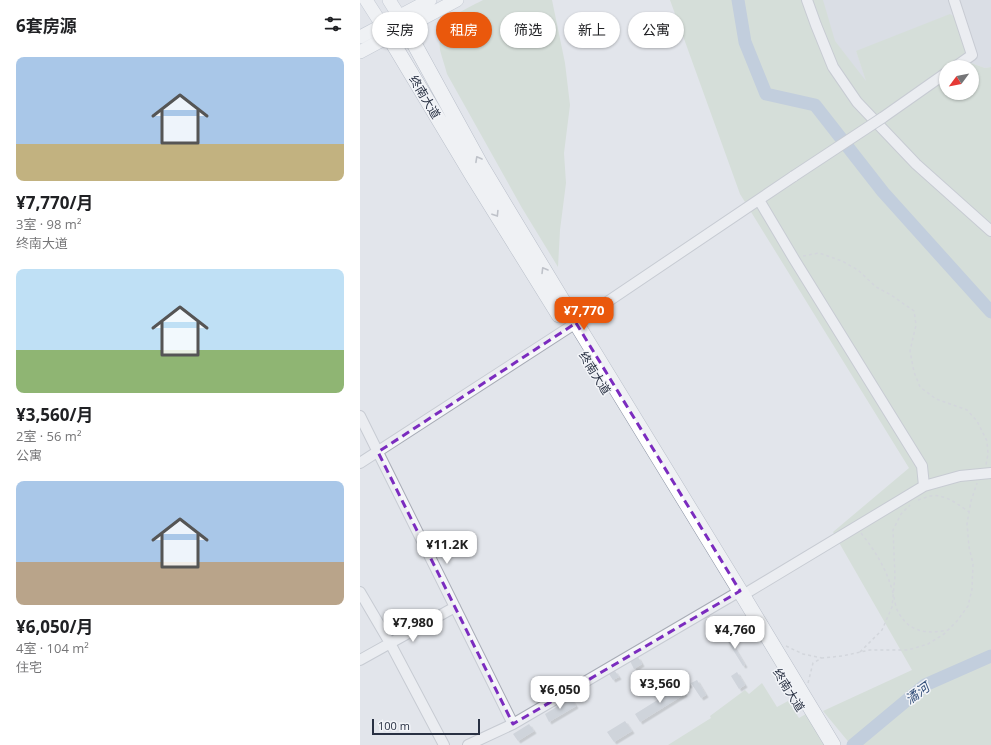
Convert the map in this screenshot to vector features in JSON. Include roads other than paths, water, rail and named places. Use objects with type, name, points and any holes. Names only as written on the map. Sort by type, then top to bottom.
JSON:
[{"type":"highway","name":"终南大道","points":[[396,48],[472,175],[572,326],[808,705],[825,740]]},
{"type":"highway","name":"终南大道","points":[[416,48],[572,326]]},
{"type":"highway","name":"终南大道","points":[[738,594],[759,642],[825,740]]},
{"type":"main road","name":"终南大道","points":[[366,0],[374,12]]},
{"type":"main road","name":"终南大道","points":[[389,0],[396,12]]},
{"type":"main road","points":[[415,12],[430,0]]},
{"type":"main road","points":[[427,12],[457,0]]},
{"type":"main road","points":[[360,37],[372,34]]},
{"type":"main road","points":[[360,52],[372,42]]},
{"type":"street","points":[[807,0],[833,67],[857,102],[879,120],[916,164],[991,231]]},
{"type":"street","points":[[954,0],[972,55],[965,60]]},
{"type":"street","points":[[360,463],[572,326],[879,120],[939,78]]},
{"type":"street","points":[[759,200],[922,466],[924,486]]},
{"type":"street","points":[[360,416],[513,724]]},
{"type":"street","points":[[468,745],[513,724],[854,528],[924,486],[960,476],[987,474]]},
{"type":"street","points":[[360,592],[390,643],[444,745]]},
{"type":"street","points":[[360,660],[455,607]]},
{"type":"waterway","points":[[738,0],[745,42],[766,94],[815,105],[883,192],[991,312]]},
{"type":"waterway","name":"潏河","points":[[853,745],[925,685],[991,656]]}]
